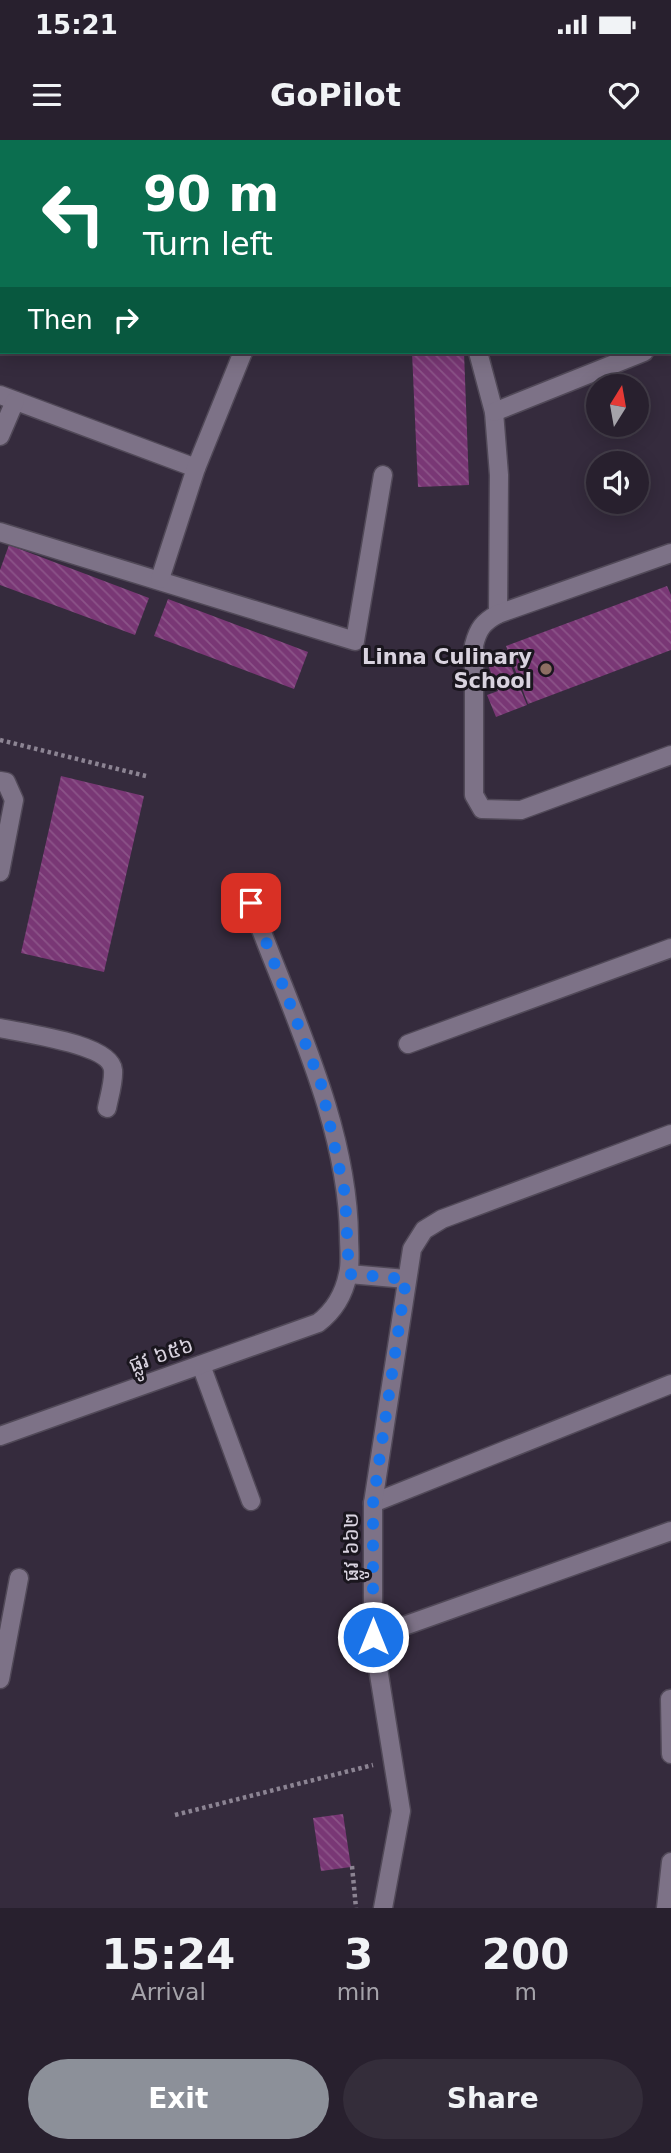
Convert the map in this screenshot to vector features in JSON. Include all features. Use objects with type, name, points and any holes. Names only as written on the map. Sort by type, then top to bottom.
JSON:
[{"type":"street","points":[[160,579],[196,468],[242,354]]},
{"type":"street","points":[[479,354],[494,412],[499,475],[498,614]]},
{"type":"street","points":[[494,412],[639,354]]},
{"type":"street","points":[[0,436],[7,398],[196,468]]},
{"type":"street","points":[[0,532],[355,641],[383,475]]},
{"type":"street","points":[[671,553],[486,620],[478,630],[474,645],[474,794],[482,809],[521,810],[671,755]]},
{"type":"street","points":[[0,781],[6,782],[14,800],[0,872]]},
{"type":"street","points":[[251,903],[321,1084],[345,1194],[349,1274],[406,1279]]},
{"type":"street","points":[[408,1044],[671,948]]},
{"type":"street","points":[[0,1028],[92,1049],[107,1057],[113,1069],[107,1108]]},
{"type":"street","name":"ផ្លូវ ៦៦២","points":[[383,1908],[401,1811],[395,1759],[373,1637],[373,1503],[412,1249],[424,1230],[442,1219],[671,1134]]},
{"type":"street","name":"ផ្លូវ ៦៥៦","points":[[0,1436],[318,1323],[334,1311],[349,1274]]},
{"type":"street","points":[[201,1366],[251,1501]]},
{"type":"street","points":[[373,1503],[671,1384]]},
{"type":"street","points":[[373,1637],[671,1531]]},
{"type":"street","points":[[0,1679],[19,1578]]},
{"type":"street","points":[[670,1699],[671,1754]]},
{"type":"street","points":[[666,1908],[671,1862]]},
{"type":"path","points":[[0,740],[146,776]]},
{"type":"path","points":[[175,1815],[395,1759]]},
{"type":"path","points":[[352,1866],[356,1908]]},
{"type":"building","points":[[412,354],[464,354],[469,485],[418,487]]},
{"type":"building","points":[[9,545],[149,598],[135,635],[0,585],[0,570]]},
{"type":"building","points":[[667,586],[671,595],[671,650],[528,704],[506,646]]},
{"type":"building","points":[[168,599],[308,652],[294,689],[154,636]]},
{"type":"building","points":[[504,649],[527,705],[496,717],[487,695],[498,691],[485,657]]},
{"type":"building","points":[[61,776],[144,796],[104,972],[21,953]]},
{"type":"building","points":[[343,1814],[351,1867],[321,1871],[313,1818]]},
{"type":"place","name":"Linna Culinary School","points":[[546,669]]},
{"type":"route","points":[[251,903],[287,1003],[321,1084],[345,1194],[349,1274],[406,1279],[373,1503],[373,1637]]}]
